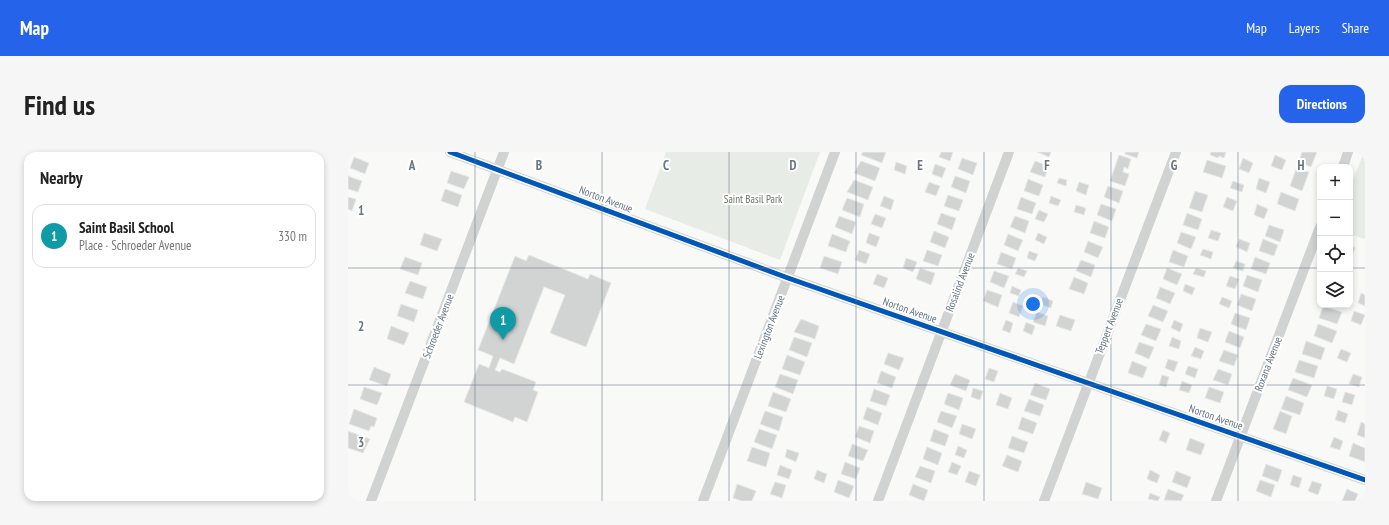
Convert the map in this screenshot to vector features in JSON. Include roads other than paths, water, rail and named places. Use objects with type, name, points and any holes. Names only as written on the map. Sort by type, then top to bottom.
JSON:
[{"type":"street","name":"Norton Avenue","points":[[450,152],[788,278],[1365,480]]},
{"type":"street","name":"Schroeder Avenue","points":[[371,501],[504,152]]},
{"type":"street","name":"Lexington Avenue","points":[[703,501],[835,152]]},
{"type":"street","name":"Rosalind Avenue","points":[[878,501],[1009,152]]},
{"type":"street","name":"Teppert Avenue","points":[[1044,501],[1176,152]]},
{"type":"street","points":[[1344,164],[1348,152]]},
{"type":"street","name":"Roxana Avenue","points":[[1216,501],[1317,235]]},
{"type":"place","name":"Saint Basil School","points":[[503,340]]},
{"type":"park label","name":"Saint Basil Park","points":[[753,199]]}]
